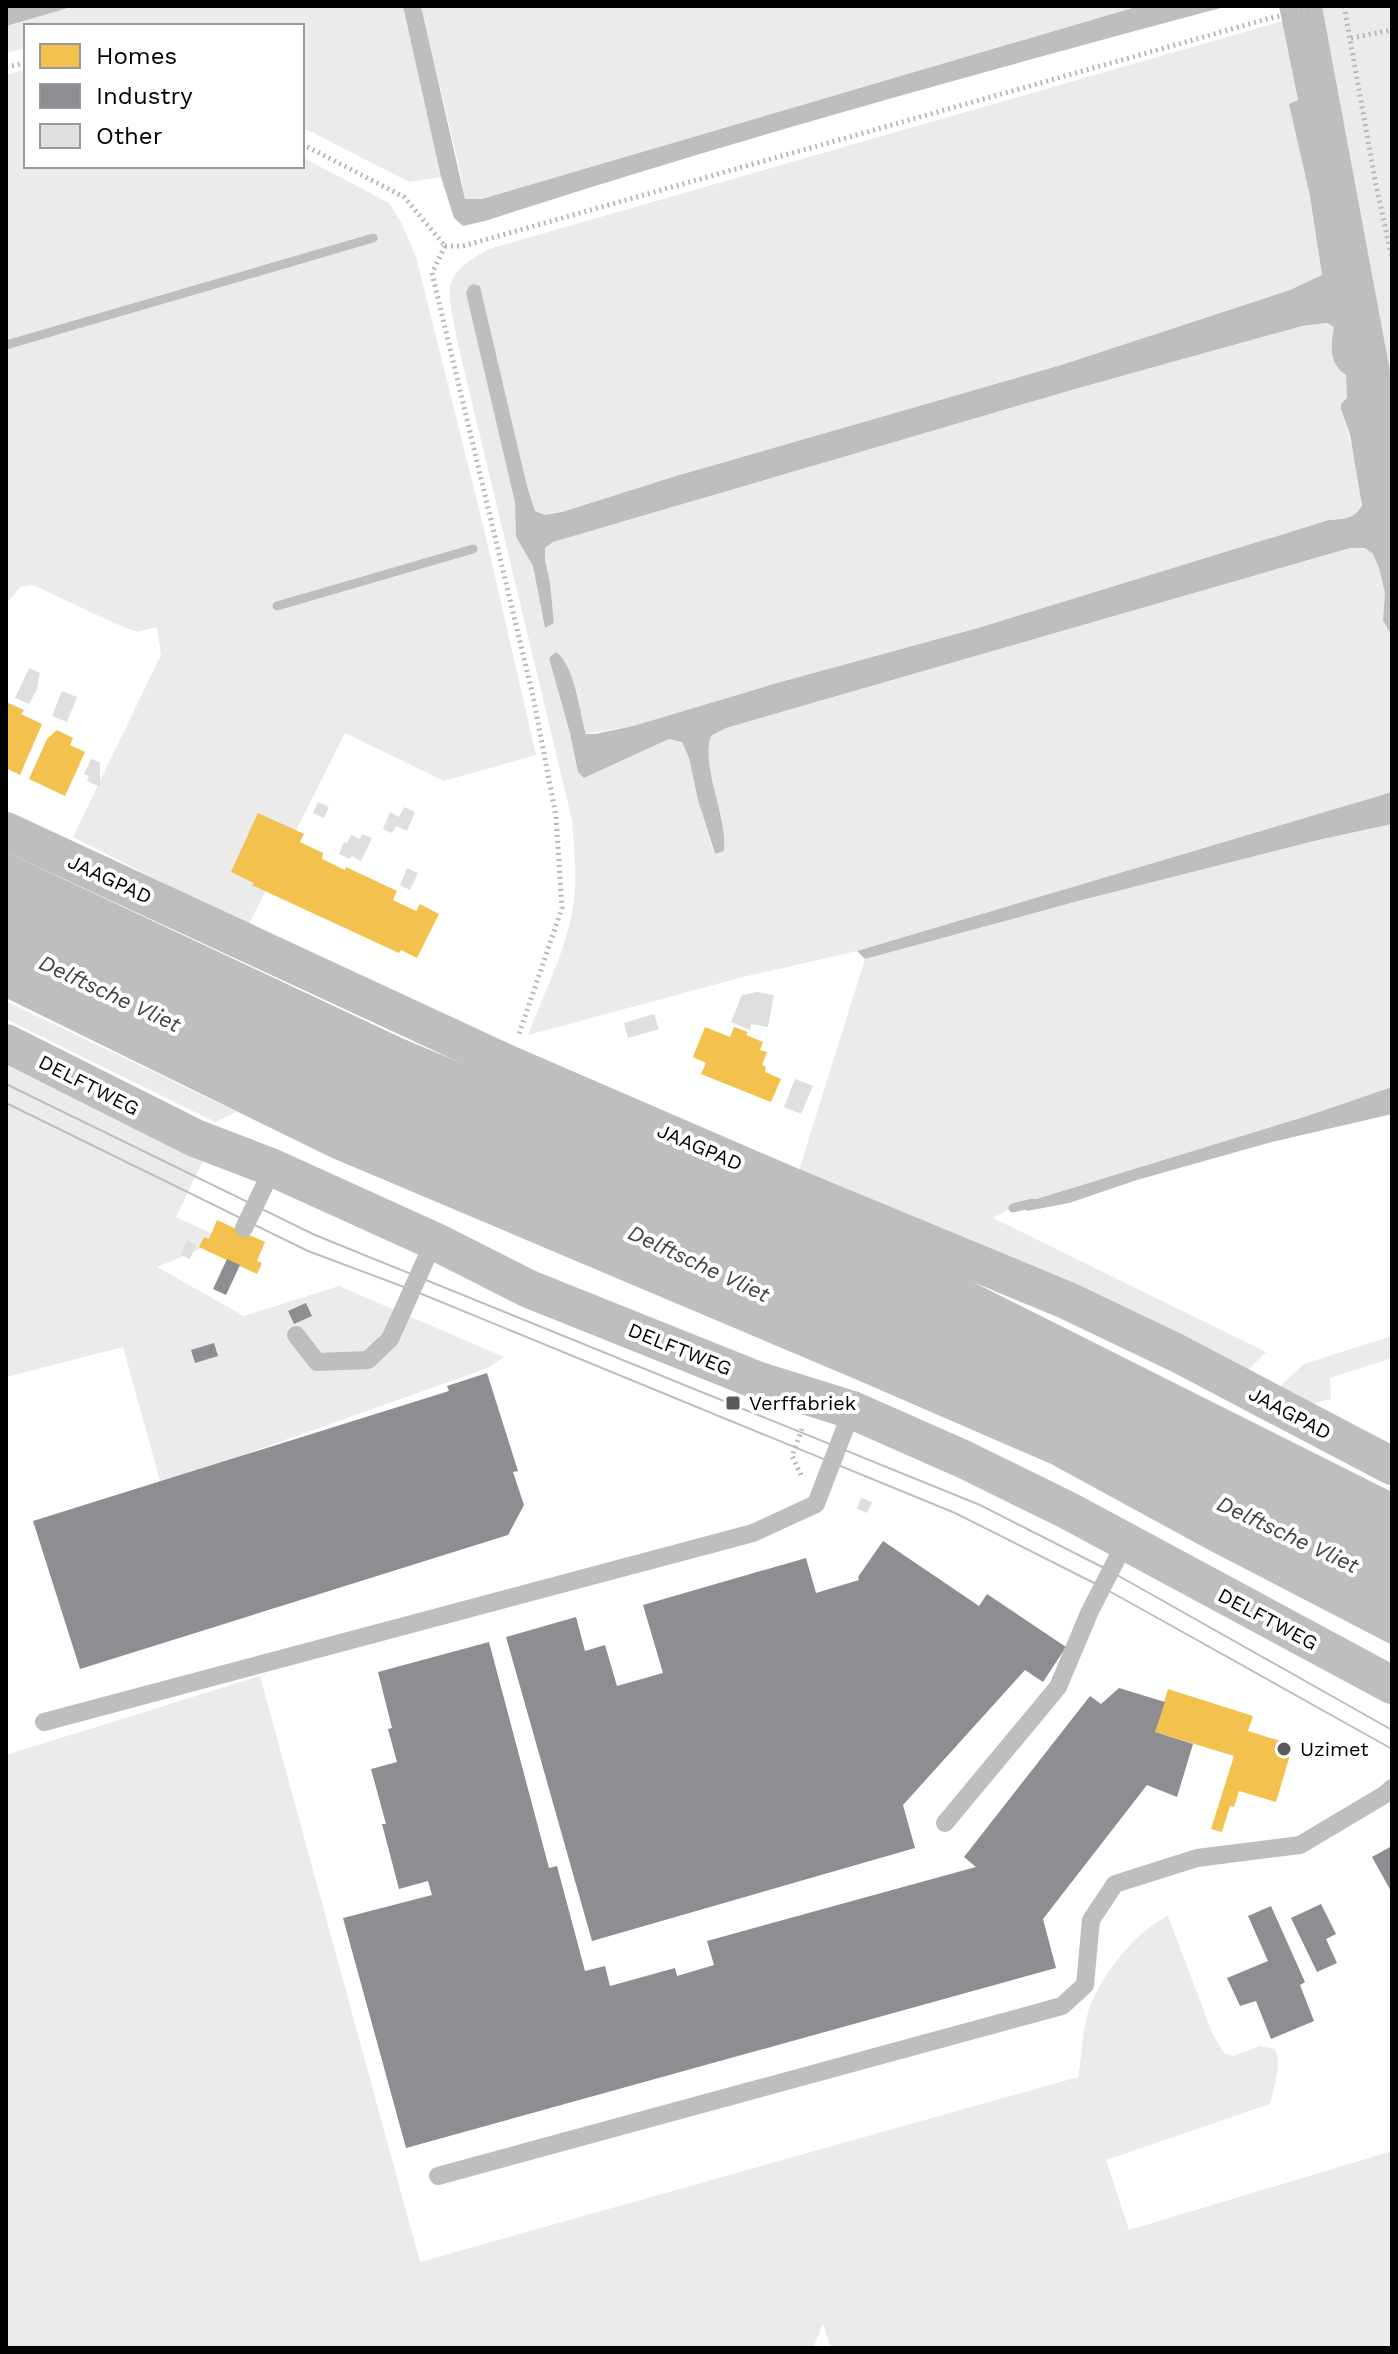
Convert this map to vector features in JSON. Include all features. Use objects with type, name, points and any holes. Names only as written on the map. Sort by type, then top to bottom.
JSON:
[{"type":"street","name":"JAAGPAD","points":[[6,831],[508,1064],[802,1191],[1066,1300],[1177,1353],[1392,1466]]},
{"type":"street","name":"DELFTWEG","points":[[6,1043],[195,1138],[273,1168],[434,1241],[529,1289],[759,1381],[852,1410],[963,1459],[1126,1541],[1392,1685]]},
{"type":"lane","points":[[244,1228],[273,1168]]},
{"type":"lane","points":[[296,1335],[317,1362],[368,1360],[390,1339],[434,1241]]},
{"type":"lane","points":[[44,1722],[753,1533],[816,1504],[852,1410]]},
{"type":"lane","points":[[945,1823],[1058,1687],[1090,1611],[1126,1541]]},
{"type":"lane","points":[[438,2176],[1062,2006],[1085,1985],[1091,1920],[1115,1884],[1197,1858],[1300,1845],[1392,1788]]},
{"type":"path","points":[[445,246],[463,246],[1267,19],[1323,6]]},
{"type":"path","points":[[1344,6],[1392,258]]},
{"type":"path","points":[[1351,38],[1392,30]]},
{"type":"path","points":[[304,145],[404,197],[445,246]]},
{"type":"path","points":[[445,246],[432,273],[533,696],[556,816],[562,908],[508,1064]]},
{"type":"path","points":[[813,1398],[792,1456],[816,1504]]},
{"type":"shaded area","points":[[75,6],[403,6],[441,177],[409,182],[304,128],[304,24],[24,24],[24,48],[6,53],[6,26]]},
{"type":"shaded area","points":[[421,6],[1139,6],[482,199],[465,199]]},
{"type":"shaded area","points":[[1310,6],[1392,6],[1392,570]]},
{"type":"shaded area","points":[[1282,21],[1298,100],[1322,276],[1290,290],[1058,366],[545,515],[535,511],[527,486],[480,286],[466,293],[515,503],[516,537],[533,566],[545,627],[554,623],[545,560],[545,548],[553,542],[1075,389],[1302,326],[1327,323],[1334,327],[1334,360],[1346,375],[1347,398],[1341,409],[1361,492],[1359,511],[1353,516],[1329,520],[978,628],[633,726],[586,734],[578,705],[570,733],[578,772],[585,778],[669,739],[682,742],[714,854],[724,851],[724,837],[708,749],[710,737],[726,728],[1350,548],[1365,547],[1373,554],[1379,568],[1385,593],[1383,620],[1392,637],[1392,792],[857,951],[743,977],[528,1035],[555,969],[571,917],[575,880],[572,820],[457,340],[450,296],[454,276],[489,249]]},
{"type":"shaded area","points":[[24,70],[24,168],[304,168],[304,158],[389,203],[416,257],[485,533],[536,755],[444,781],[345,733],[248,926],[73,837],[161,655],[157,627],[137,632],[33,585],[20,587],[6,604],[6,75]]},
{"type":"shaded area","points":[[1392,824],[1392,1087],[1020,1204],[993,1218],[1266,1352],[1243,1375],[799,1170],[865,959],[1082,900]]},
{"type":"shaded area","points":[[6,1001],[237,1112],[215,1122],[6,1019]]},
{"type":"shaded area","points":[[6,1063],[204,1159],[176,1217],[224,1239],[157,1267],[244,1316],[339,1286],[504,1357],[488,1368],[161,1484],[123,1347],[6,1377]]},
{"type":"shaded area","points":[[1392,1336],[1392,1358],[1330,1378],[1331,1399],[1306,1405],[1275,1391],[1304,1364]]},
{"type":"shaded area","points":[[260,1676],[420,2262],[1078,2077],[1087,2016],[1099,1987],[1130,1945],[1168,1916],[1213,2035],[1225,2054],[1233,2056],[1260,2046],[1275,2049],[1278,2069],[1270,2104],[1106,2160],[1129,2230],[1392,2151],[1392,2348],[831,2348],[823,2324],[813,2348],[6,2348],[6,1755]]},
{"type":"water","points":[[6,6],[75,6],[6,26]]},
{"type":"water","points":[[403,6],[421,6],[465,199],[482,199],[1139,6],[1228,6],[855,109],[463,226],[454,218],[441,177]]},
{"type":"water","points":[[1279,6],[1322,6],[1392,382],[1392,637],[1383,620],[1385,593],[1373,554],[1365,548],[1350,548],[726,728],[711,736],[709,748],[711,776],[724,837],[724,851],[715,854],[682,742],[669,739],[584,778],[578,772],[549,658],[556,652],[568,667],[586,734],[595,734],[633,726],[978,628],[1329,520],[1352,516],[1362,505],[1350,435],[1341,409],[1347,398],[1346,375],[1334,360],[1334,327],[1327,323],[1302,326],[553,542],[545,548],[545,560],[554,623],[545,628],[533,566],[516,537],[515,503],[466,293],[469,286],[480,286],[527,486],[535,511],[545,515],[1058,366],[1290,290],[1322,275],[1310,196],[1289,104],[1298,100]]},
{"type":"water","points":[[1392,792],[1392,824],[1082,900],[865,959],[857,951]]},
{"type":"water","name":"Delftsche Vliet","points":[[6,852],[404,1039],[925,1258],[1392,1492],[1392,1645],[1051,1464],[330,1157],[6,998]]},
{"type":"water","points":[[1392,1087],[1392,1114],[1268,1143],[1069,1203],[1027,1211],[1020,1204],[1307,1116]]},
{"type":"building: Homes","points":[[6,702],[24,710],[21,714],[42,724],[20,775],[6,768]]},
{"type":"building: Homes","points":[[57,730],[73,738],[70,745],[85,752],[65,796],[29,779],[47,739]]},
{"type":"building: Homes","points":[[258,813],[304,834],[300,842],[323,853],[322,859],[397,891],[393,900],[416,911],[420,904],[439,914],[417,958],[401,950],[399,953],[252,885],[254,883],[231,872]]},
{"type":"building: Homes","points":[[705,1027],[730,1037],[734,1027],[763,1042],[760,1050],[767,1052],[762,1065],[766,1067],[765,1072],[781,1079],[771,1102],[701,1074],[706,1063],[693,1057]]},
{"type":"building: Homes","points":[[217,1220],[265,1242],[257,1261],[262,1263],[257,1274],[199,1247],[204,1237],[209,1239]]},
{"type":"building: Homes","points":[[1168,1689],[1253,1716],[1248,1731],[1293,1745],[1276,1802],[1239,1791],[1234,1807],[1230,1806],[1222,1832],[1211,1829],[1234,1756],[1155,1732]]},
{"type":"building: Industry","points":[[227,1259],[240,1265],[226,1295],[213,1289]]},
{"type":"building: Industry","points":[[306,1303],[312,1316],[294,1324],[288,1311]]},
{"type":"building: Industry","points":[[214,1343],[218,1356],[195,1363],[191,1350]]},
{"type":"building: Industry","points":[[487,1373],[518,1471],[513,1472],[524,1505],[508,1535],[80,1669],[33,1521],[449,1391],[447,1386]]},
{"type":"building: Industry","points":[[883,1541],[979,1606],[987,1594],[1066,1647],[1043,1682],[1025,1670],[903,1805],[915,1848],[592,1941],[506,1637],[576,1617],[585,1651],[605,1645],[617,1686],[663,1673],[643,1605],[806,1558],[816,1593],[859,1580],[858,1577]]},
{"type":"building: Industry","points":[[489,1642],[549,1868],[557,1866],[585,1971],[605,1966],[610,1986],[675,1968],[677,1976],[714,1965],[707,1941],[976,1867],[964,1857],[1090,1696],[1101,1704],[1119,1688],[1165,1702],[1155,1732],[1193,1744],[1177,1797],[1147,1785],[1043,1919],[1056,1968],[406,2148],[343,1918],[432,1895],[428,1881],[399,1889],[382,1824],[386,1824],[371,1769],[397,1762],[378,1672]]},
{"type":"building: Industry","points":[[1392,1846],[1392,1893],[1372,1857]]},
{"type":"building: Industry","points":[[1321,1904],[1336,1934],[1326,1939],[1337,1963],[1317,1972],[1291,1918]]},
{"type":"building: Industry","points":[[1271,1906],[1305,1982],[1300,1985],[1314,2021],[1271,2039],[1256,2001],[1240,2006],[1227,1978],[1268,1961],[1248,1916]]},
{"type":"building: Other","points":[[29,668],[40,673],[37,689],[29,704],[15,698]]},
{"type":"building: Other","points":[[62,691],[77,697],[67,722],[52,716]]},
{"type":"building: Other","points":[[91,759],[100,762],[100,787],[87,781],[89,776],[84,774]]},
{"type":"building: Other","points":[[318,802],[329,807],[324,818],[313,813]]},
{"type":"building: Other","points":[[404,807],[415,812],[407,831],[396,826],[392,833],[383,829],[390,812],[399,817]]},
{"type":"building: Other","points":[[362,834],[372,838],[361,861],[339,854],[351,835],[360,839]]},
{"type":"building: Other","points":[[407,868],[418,873],[410,890],[400,885]]},
{"type":"building: Other","points":[[757,992],[774,995],[768,1027],[751,1024],[750,1030],[731,1022],[742,995]]},
{"type":"building: Other","points":[[654,1014],[659,1029],[628,1038],[624,1023]]},
{"type":"building: Other","points":[[795,1079],[813,1086],[801,1114],[784,1107]]},
{"type":"building: Other","points":[[187,1240],[196,1245],[190,1259],[181,1255]]},
{"type":"building: Other","points":[[861,1498],[872,1502],[867,1513],[857,1509]]},
{"type":"waterway","points":[[6,345],[373,238]]},
{"type":"waterway","points":[[277,606],[473,549]]},
{"type":"waterway","points":[[1013,1208],[1033,1203]]},
{"type":"tram line","points":[[6,1084],[315,1235],[980,1505],[1110,1571],[1392,1730]]},
{"type":"tram line","points":[[6,1103],[308,1251],[412,1290],[955,1513],[1102,1587],[1392,1749]]},
{"type":"place","name":"Verffabriek","points":[[733,1403]]},
{"type":"place","name":"Uzimet","points":[[1284,1749]]}]
